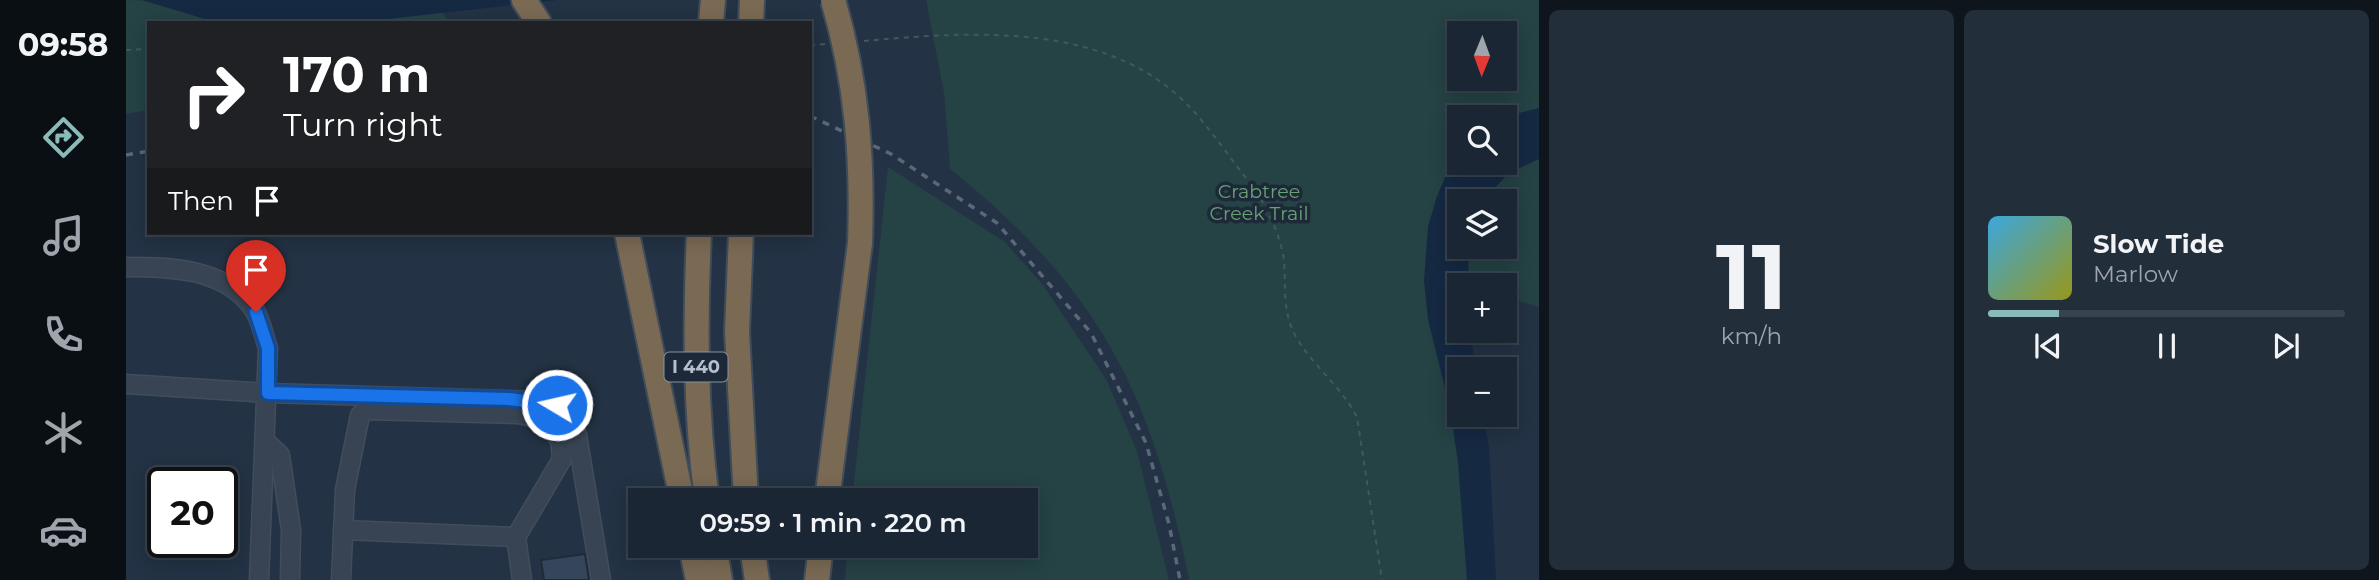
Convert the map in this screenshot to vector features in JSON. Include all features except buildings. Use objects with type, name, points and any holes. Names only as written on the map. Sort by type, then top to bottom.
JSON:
[{"type":"highway","points":[[524,0],[538,21]]},
{"type":"highway","points":[[711,21],[713,0]]},
{"type":"highway","points":[[751,21],[752,0]]},
{"type":"highway","points":[[829,488],[860,243],[862,182],[858,112],[847,47],[833,0]]},
{"type":"highway","points":[[627,235],[680,488]]},
{"type":"highway","name":"I 440","points":[[699,235],[695,347],[698,435],[705,488]]},
{"type":"highway","name":"I 440","points":[[741,235],[737,332],[745,488]]},
{"type":"highway","points":[[693,558],[698,580]]},
{"type":"highway","points":[[715,558],[720,580]]},
{"type":"highway","points":[[754,558],[757,580]]},
{"type":"highway","points":[[817,580],[820,558]]},
{"type":"street","points":[[126,267],[177,267],[211,277],[237,292],[256,312],[268,348],[259,580]]},
{"type":"street","points":[[126,384],[268,393],[509,399],[557,405],[571,418],[577,435],[600,580]]},
{"type":"street","points":[[341,580],[345,489],[359,415],[367,410],[518,414],[543,419],[560,440],[562,459],[516,537],[522,580]]},
{"type":"street","points":[[266,442],[280,454],[291,530],[289,580]]},
{"type":"street","points":[[343,530],[516,537]]},
{"type":"path","points":[[861,41],[980,34],[1068,45],[1103,54],[1151,77],[1173,91],[1197,114],[1267,209],[1284,258],[1283,299],[1295,336],[1344,393],[1357,417],[1382,580]]},
{"type":"path","points":[[812,45],[835,43]]},
{"type":"path","points":[[126,50],[147,49]]},
{"type":"green space","points":[[126,0],[438,6],[449,21],[147,21],[147,110],[126,114]]},
{"type":"green space","name":"Crabtree Creek Trail","points":[[926,0],[1539,0],[1539,307],[1517,301],[1517,273],[1447,273],[1447,343],[1460,343],[1460,357],[1447,357],[1447,427],[1461,427],[1472,580],[1189,580],[1157,454],[1137,400],[1112,350],[1082,303],[1045,258],[1002,214],[950,169],[944,93]]},
{"type":"green space","points":[[888,167],[1005,242],[1043,285],[1106,379],[1137,451],[1169,580],[845,580],[847,558],[1038,558],[1038,488],[853,488]]},
{"type":"water","points":[[142,0],[558,0],[370,21],[205,19]]},
{"type":"water","points":[[1539,108],[1539,159],[1517,169],[1517,114]]},
{"type":"water","points":[[1447,173],[1447,175],[1507,175],[1494,189],[1447,189],[1447,259],[1469,259],[1468,273],[1447,273],[1447,343],[1472,343],[1474,357],[1447,357],[1447,397],[1428,319],[1424,281],[1428,227]]},
{"type":"water","points":[[1453,427],[1485,427],[1489,447],[1496,580],[1467,580]]},
{"type":"railway","points":[[812,117],[891,154],[997,223],[1091,333],[1146,443],[1169,524],[1180,580]]},
{"type":"railway","points":[[126,155],[147,151]]},
{"type":"route","points":[[256,312],[268,348],[268,393],[509,399],[557,405]]}]
